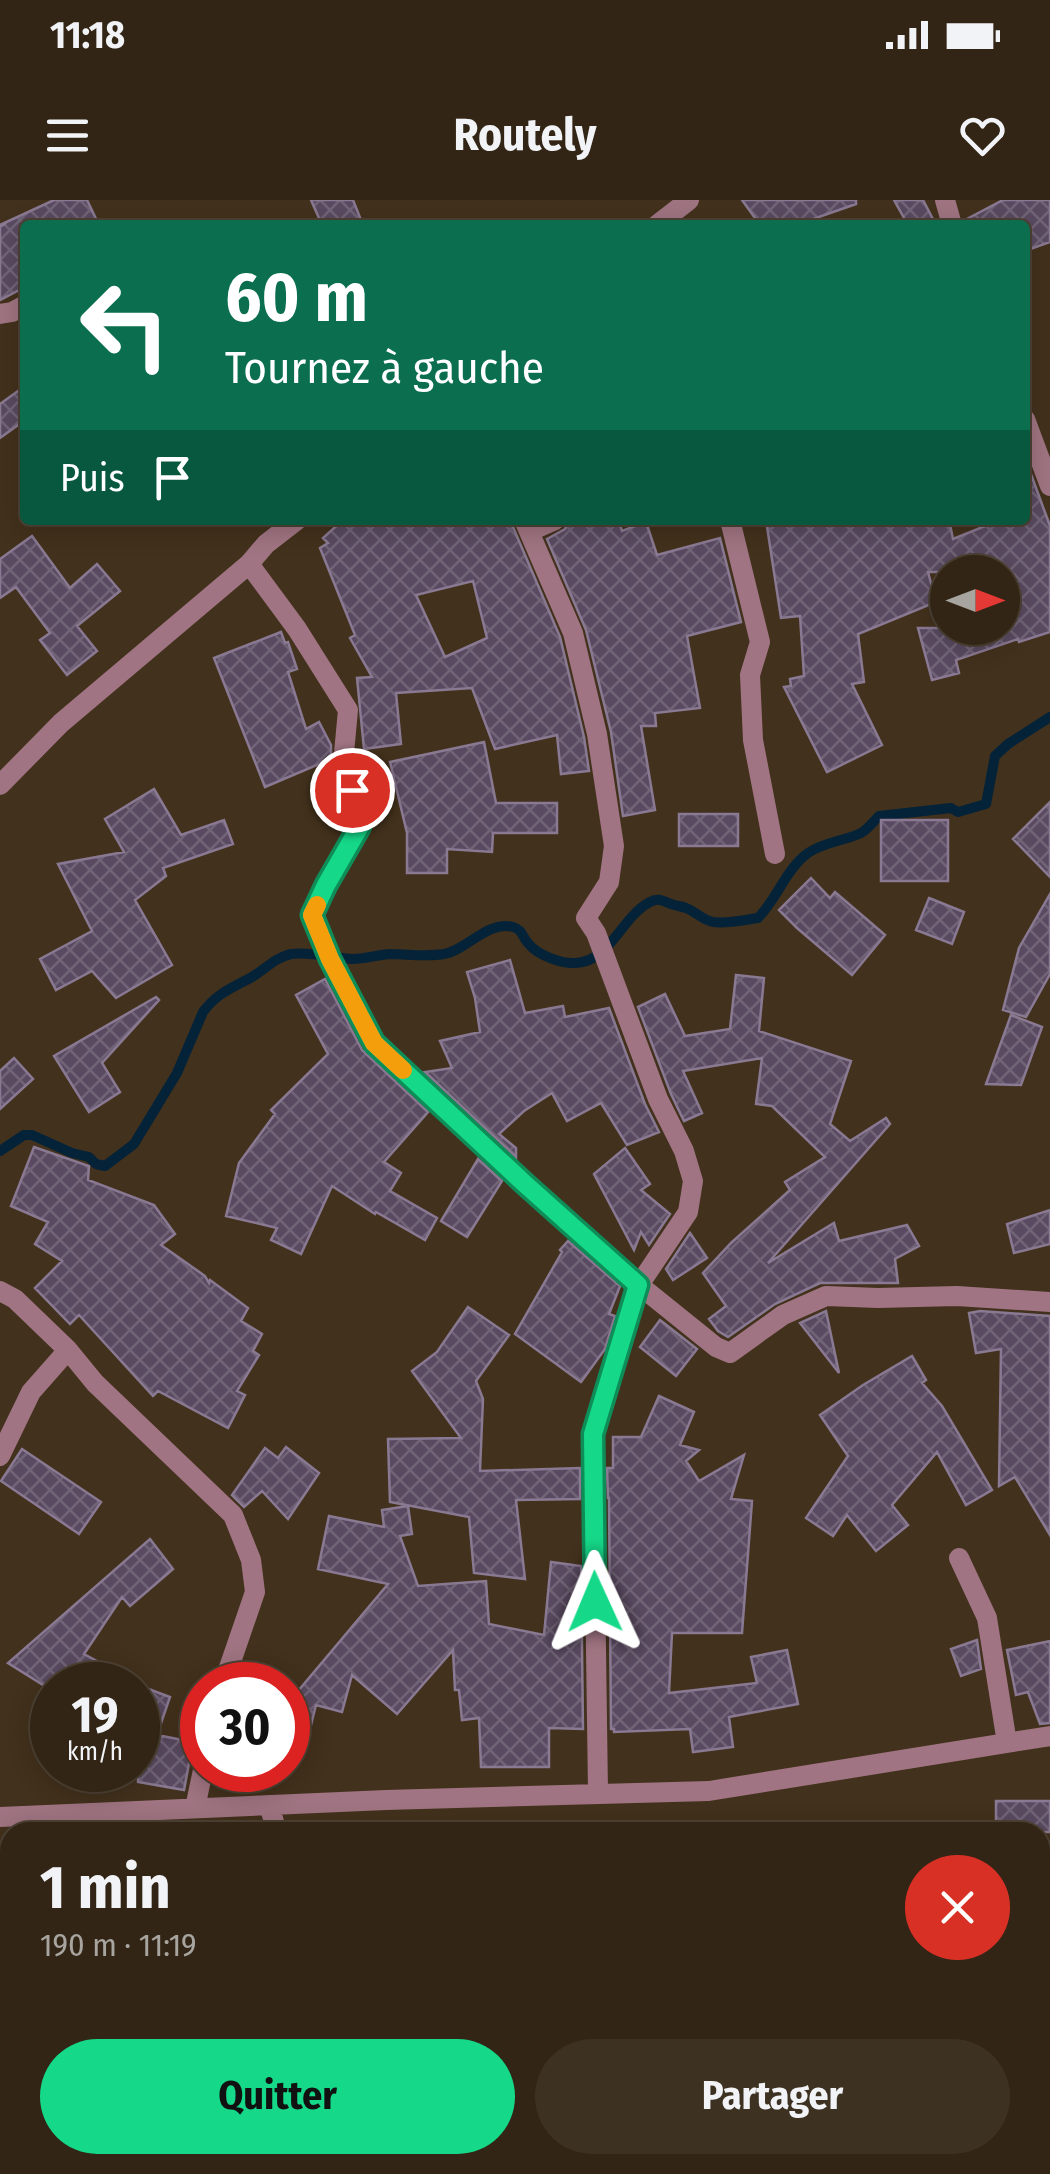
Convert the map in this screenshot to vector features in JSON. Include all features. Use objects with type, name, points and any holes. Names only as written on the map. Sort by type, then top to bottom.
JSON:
[{"type":"street","points":[[663,220],[689,200]]},
{"type":"street","points":[[1030,432],[1050,486]]},
{"type":"street","points":[[0,785],[61,722],[291,525]]},
{"type":"street","points":[[527,525],[574,633],[614,846],[609,882],[586,918],[596,933],[693,1181],[688,1212],[638,1285],[593,1434],[598,1792]]},
{"type":"street","points":[[731,525],[760,642],[750,675],[753,740],[775,854]]},
{"type":"street","points":[[249,564],[297,629],[348,710],[344,754],[360,826],[312,915],[330,959],[374,1043],[525,1184],[638,1285],[716,1348],[730,1353],[783,1316],[826,1296],[957,1296],[1050,1302]]},
{"type":"street","points":[[0,1291],[15,1300],[68,1350],[95,1383],[233,1515],[252,1560],[255,1592],[230,1662]]},
{"type":"street","points":[[0,1456],[30,1392],[68,1350]]},
{"type":"street","points":[[960,1558],[987,1618],[1007,1743]]},
{"type":"street","points":[[0,1817],[268,1804],[709,1791],[1050,1736]]},
{"type":"street","points":[[195,1808],[198,1792]]},
{"type":"street","points":[[268,1804],[273,1822]]},
{"type":"building","points":[[54,200],[87,200],[97,220],[20,220],[20,290],[0,300],[0,225]]},
{"type":"building","points":[[311,200],[353,200],[361,220],[320,220]]},
{"type":"building","points":[[742,200],[856,200],[856,204],[810,220],[756,220]]},
{"type":"building","points":[[894,200],[923,200],[933,220],[905,220]]},
{"type":"building","points":[[1003,200],[1050,200],[1050,242],[1030,249],[1030,220],[965,220]]},
{"type":"building","points":[[20,390],[20,424],[0,438],[0,404]]},
{"type":"building","points":[[1030,471],[1050,526],[1050,632],[1020,642],[1020,555],[930,555],[930,604],[858,634],[864,682],[852,684],[882,745],[827,772],[784,687],[791,686],[790,679],[804,676],[800,616],[781,618],[767,525],[950,525],[953,539],[988,525],[1030,525]]},
{"type":"building","points":[[337,525],[512,525],[560,637],[589,771],[561,774],[557,735],[495,749],[472,688],[396,693],[401,744],[364,749],[357,678],[372,677],[350,638],[355,635],[320,548],[328,543],[323,538]],"holes":[[[473,581],[487,638],[445,657],[416,595]]]},
{"type":"building","points":[[567,525],[620,525],[622,531],[647,525],[657,555],[720,538],[741,622],[687,636],[700,708],[655,713],[656,726],[641,726],[655,810],[623,816],[611,732],[586,630],[547,539]]},
{"type":"building","points":[[32,536],[70,588],[97,564],[120,591],[77,626],[97,651],[67,675],[40,640],[50,633],[16,587],[0,598],[0,559]]},
{"type":"building","points":[[918,628],[930,628],[930,645],[1000,645],[956,660],[959,673],[932,680]]},
{"type":"building","points":[[281,632],[297,669],[288,672],[306,729],[319,722],[331,745],[331,759],[265,787],[214,658]]},
{"type":"building","points":[[484,742],[496,803],[557,803],[557,833],[493,833],[492,852],[447,849],[447,873],[407,873],[407,833],[390,762]]},
{"type":"building","points":[[154,789],[181,835],[224,820],[233,844],[163,868],[166,876],[135,900],[172,965],[116,998],[92,971],[56,990],[40,959],[92,931],[58,864],[124,852],[105,819]]},
{"type":"building","points":[[1050,802],[1050,877],[1013,839]]},
{"type":"building","points":[[679,814],[738,814],[738,846],[679,846]]},
{"type":"building","points":[[881,820],[948,820],[948,881],[881,881]]},
{"type":"building","points":[[811,878],[830,898],[835,892],[885,935],[852,975],[779,910]]},
{"type":"building","points":[[1050,894],[1050,974],[1026,1017],[1003,1010],[1019,948]]},
{"type":"building","points":[[929,898],[964,912],[952,944],[916,930]]},
{"type":"building","points":[[510,960],[525,1013],[563,1006],[565,1017],[609,1008],[659,1132],[627,1145],[601,1103],[567,1121],[552,1093],[499,1134],[516,1148],[516,1157],[425,1072],[452,1068],[440,1041],[480,1032],[467,972]]},
{"type":"building","points":[[736,975],[764,978],[759,1031],[851,1061],[830,1124],[850,1141],[886,1118],[890,1124],[768,1263],[834,1223],[839,1241],[907,1225],[919,1246],[895,1259],[898,1283],[820,1283],[775,1304],[728,1337],[709,1319],[726,1306],[703,1273],[790,1190],[785,1182],[825,1157],[772,1106],[756,1104],[762,1058],[683,1071],[702,1113],[684,1121],[638,1007],[665,994],[685,1036],[730,1029]]},
{"type":"building","points":[[325,979],[362,1050],[428,1112],[384,1162],[401,1173],[390,1191],[437,1218],[425,1240],[332,1186],[301,1254],[271,1240],[277,1228],[226,1216],[239,1163],[275,1114],[271,1110],[328,1054],[296,995]]},
{"type":"building","points":[[156,997],[159,1000],[102,1063],[120,1092],[89,1112],[54,1056]]},
{"type":"building","points":[[1011,1015],[1042,1027],[1021,1085],[986,1084]]},
{"type":"building","points":[[14,1058],[33,1079],[0,1109],[0,1071]]},
{"type":"building","points":[[34,1147],[89,1166],[88,1180],[154,1205],[175,1234],[161,1245],[248,1308],[241,1321],[262,1334],[253,1351],[259,1355],[237,1391],[245,1395],[228,1428],[158,1391],[153,1396],[79,1315],[70,1324],[35,1288],[62,1261],[35,1244],[48,1222],[11,1206]]},
{"type":"building","points":[[625,1148],[650,1184],[641,1190],[670,1214],[649,1245],[641,1232],[634,1250],[594,1174]]},
{"type":"building","points":[[478,1159],[502,1181],[467,1237],[441,1221]]},
{"type":"building","points":[[1050,1210],[1050,1244],[1014,1253],[1007,1224]]},
{"type":"building","points":[[690,1233],[707,1258],[673,1280],[666,1269]]},
{"type":"building","points":[[568,1241],[620,1286],[609,1314],[615,1316],[605,1349],[581,1382],[515,1334]]},
{"type":"building","points":[[468,1307],[509,1335],[476,1381],[483,1399],[480,1471],[580,1468],[580,1499],[516,1500],[525,1579],[474,1573],[469,1517],[390,1502],[388,1439],[461,1438],[412,1371],[437,1352]]},
{"type":"building","points":[[826,1311],[839,1373],[800,1323]]},
{"type":"building","points":[[969,1313],[1050,1316],[1050,1535],[1015,1477],[999,1486],[1001,1349],[976,1353]]},
{"type":"building","points":[[660,1320],[697,1349],[676,1376],[640,1347]]},
{"type":"building","points":[[912,1356],[926,1380],[922,1383],[942,1406],[992,1490],[966,1505],[937,1452],[892,1505],[908,1525],[876,1551],[847,1515],[833,1536],[806,1518],[848,1456],[820,1415]]},
{"type":"building","points":[[659,1396],[694,1412],[680,1445],[699,1450],[686,1461],[699,1481],[744,1455],[731,1499],[752,1501],[742,1633],[672,1633],[669,1693],[757,1683],[751,1657],[787,1650],[798,1704],[729,1717],[733,1747],[693,1752],[690,1729],[611,1729],[607,1468],[613,1468],[613,1437],[641,1437]]},
{"type":"building","points":[[286,1447],[319,1473],[288,1519],[262,1491],[244,1507],[232,1495],[265,1448],[278,1458]]},
{"type":"building","points":[[22,1449],[101,1502],[79,1534],[1,1481]]},
{"type":"building","points":[[408,1506],[412,1534],[400,1536],[418,1586],[486,1581],[489,1624],[544,1635],[551,1562],[581,1566],[583,1729],[549,1728],[549,1767],[481,1767],[479,1718],[462,1720],[459,1690],[455,1690],[453,1650],[397,1714],[352,1675],[342,1712],[316,1705],[310,1724],[310,1677],[388,1584],[318,1569],[329,1516],[384,1527],[382,1510]]},
{"type":"building","points":[[150,1539],[173,1569],[130,1606],[122,1597],[84,1654],[99,1662],[30,1662],[30,1677],[8,1663]]},
{"type":"building","points":[[977,1640],[981,1669],[961,1676],[951,1649]]},
{"type":"building","points":[[1050,1641],[1050,1723],[1040,1724],[1028,1692],[1016,1695],[1007,1650]]},
{"type":"building","points":[[160,1693],[170,1697],[160,1726]]},
{"type":"building","points":[[160,1736],[180,1739],[180,1789],[160,1786]]},
{"type":"building","points":[[996,1801],[1050,1801],[1050,1822],[996,1822]]},
{"type":"waterway","points":[[0,1151],[24,1135],[32,1135],[105,1166],[134,1144],[177,1073],[208,1005],[275,960],[291,954],[352,959],[444,954],[486,931],[504,926],[519,930],[543,955],[576,963],[598,955],[640,909],[656,900],[686,908],[713,922],[758,918],[808,853],[861,833],[879,816],[951,808],[958,812],[986,804],[995,756],[1050,717]]},
{"type":"slow traffic","points":[[317,905],[312,915],[359,1015],[374,1043],[403,1070]]},
{"type":"route","points":[[352,790],[360,826],[312,915],[374,1043],[638,1285],[593,1434],[595,1602]]}]
